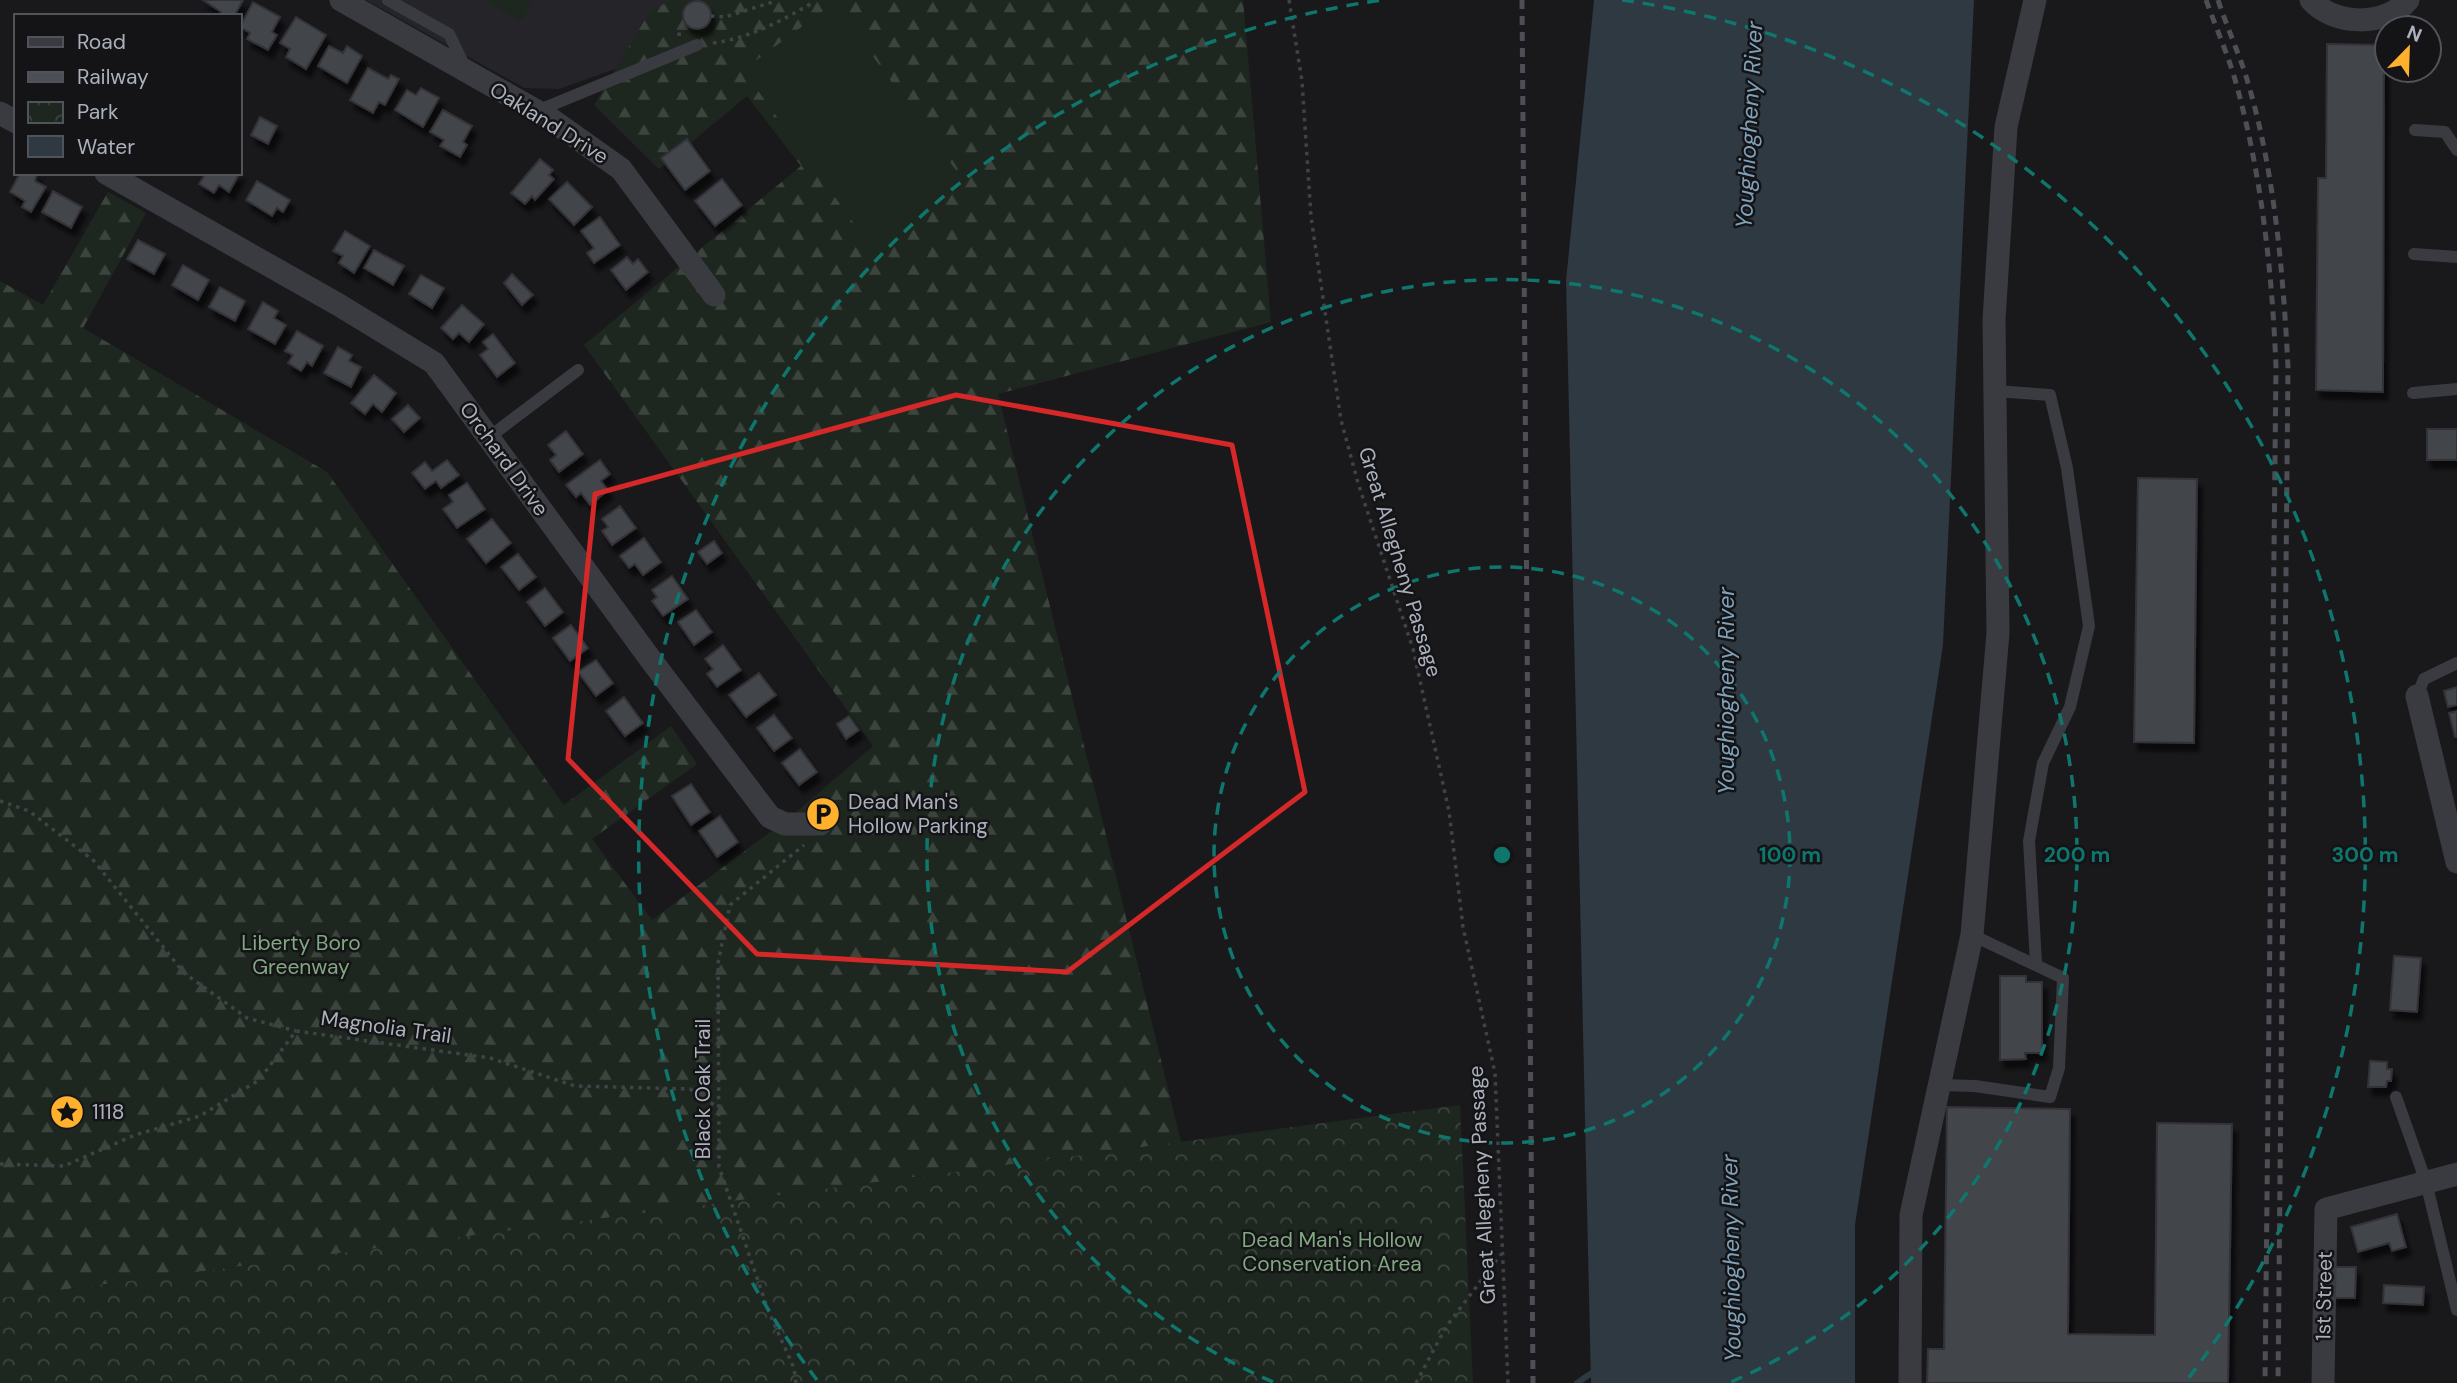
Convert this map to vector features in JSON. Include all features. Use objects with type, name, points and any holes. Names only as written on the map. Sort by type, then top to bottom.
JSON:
[{"type":"street","name":"Oakland Drive","points":[[341,0],[537,111],[621,169],[714,295]]},
{"type":"street","points":[[1910,1383],[1911,1215],[1972,935],[1998,633],[1994,320],[2006,127],[2035,0]]},
{"type":"street","points":[[2311,0],[2331,16],[2371,19],[2399,11],[2408,0]]},
{"type":"street","name":"Orchard Drive","points":[[110,175],[339,305],[434,363],[770,817],[785,824],[820,824]]},
{"type":"street","points":[[2417,696],[2457,862]]},
{"type":"street","points":[[2426,1182],[2457,1174]]},
{"type":"street","name":"1st Street","points":[[2323,1383],[2326,1209],[2426,1182]]},
{"type":"lane","points":[[388,0],[449,34],[468,73]]},
{"type":"lane","points":[[537,111],[697,45]]},
{"type":"lane","points":[[2415,130],[2445,132],[2457,150]]},
{"type":"lane","points":[[2414,254],[2457,257]]},
{"type":"lane","points":[[488,438],[578,370]]},
{"type":"lane","points":[[2413,393],[2457,389]]},
{"type":"lane","points":[[1995,391],[2050,394],[2067,468],[2089,626],[2070,707],[2043,763],[2029,841],[2036,963]]},
{"type":"lane","points":[[2417,696],[2424,679],[2457,663]]},
{"type":"lane","points":[[1940,1085],[1975,1086],[2050,1097],[2059,1068],[2063,978],[1972,935]]},
{"type":"lane","points":[[2396,1097],[2426,1182],[2457,1310]]},
{"type":"path","name":"Great Allegheny Passage","points":[[1289,0],[1302,81],[1311,216],[1341,420],[1358,483],[1413,649],[1449,811],[1464,927],[1495,1073],[1508,1383]]},
{"type":"path","points":[[711,16],[725,17],[776,1]]},
{"type":"path","points":[[697,45],[735,40],[776,24],[814,2]]},
{"type":"path","points":[[0,801],[29,811],[94,861],[184,973],[247,1018],[296,1031]]},
{"type":"path","name":"Black Oak Trail","points":[[796,1383],[794,1368],[739,1233],[719,1167],[718,963],[730,905],[753,884],[794,855],[820,824]]},
{"type":"path","name":"Magnolia Trail","points":[[0,1164],[64,1166],[135,1135],[200,1116],[259,1080],[296,1031],[490,1058],[575,1086],[690,1089],[717,1107]]},
{"type":"path","points":[[1416,1383],[1446,1328],[1502,1254]]},
{"type":"highlighted area","points":[[956,395],[1232,445],[1305,792],[1067,972],[757,954],[568,759],[595,494]]},
{"type":"shaded area","points":[[366,0],[808,0],[559,89],[524,88]]},
{"type":"green space","points":[[483,0],[532,0],[521,21]]},
{"type":"green space","name":"Liberty Boro Greenway","points":[[670,0],[1243,0],[1271,322],[998,394],[1181,1142],[0,1298],[0,281],[43,305],[108,192],[146,213],[83,328],[327,472],[564,805],[671,726],[697,764],[592,839],[652,920],[792,816],[873,746],[584,345],[801,166],[747,96],[659,169],[594,105],[649,13]]},
{"type":"green space","points":[[834,3],[963,180],[871,247],[743,70]]},
{"type":"green space","name":"Dead Man's Hollow Conservation Area","points":[[1460,1105],[1473,1383],[0,1383],[0,1298]]},
{"type":"water","name":"Youghiogheny River","points":[[1594,0],[1974,0],[1943,645],[1855,1225],[1855,1383],[1591,1383],[1566,281]]},
{"type":"building","points":[[203,0],[243,0],[237,14],[220,14],[221,12]]},
{"type":"building","points":[[697,1],[707,5],[711,15],[707,25],[697,29],[687,25],[683,15],[687,5]]},
{"type":"building","points":[[253,2],[280,17],[272,32],[277,35],[268,50],[247,39],[250,33],[242,28]]},
{"type":"building","points":[[296,17],[326,35],[306,69],[286,57],[290,49],[280,43]]},
{"type":"building","points":[[2327,44],[2373,45],[2373,84],[2384,84],[2383,392],[2316,390],[2318,178],[2326,178]]},
{"type":"building","points":[[329,46],[343,53],[347,46],[362,56],[347,83],[318,66]]},
{"type":"building","points":[[368,68],[388,79],[391,75],[399,79],[385,105],[379,102],[373,113],[350,100]]},
{"type":"building","points":[[421,88],[439,98],[423,127],[395,110],[407,90],[416,95]]},
{"type":"building","points":[[443,110],[472,126],[463,142],[467,145],[460,157],[440,146],[444,140],[430,132]]},
{"type":"building","points":[[260,117],[277,126],[268,144],[251,135]]},
{"type":"building","points":[[687,139],[710,171],[685,190],[661,158]]},
{"type":"building","points":[[540,159],[553,170],[549,175],[554,179],[535,200],[532,196],[525,204],[511,193]]},
{"type":"building","points":[[19,175],[36,175],[35,181],[46,187],[31,212],[22,207],[25,201],[10,192]]},
{"type":"building","points":[[205,175],[239,175],[229,192],[219,185],[214,193],[199,184]]},
{"type":"building","points":[[722,179],[742,205],[715,226],[695,201]]},
{"type":"building","points":[[257,181],[290,200],[283,212],[277,208],[272,216],[246,200]]},
{"type":"building","points":[[567,182],[592,207],[574,225],[549,199]]},
{"type":"building","points":[[53,191],[82,207],[71,228],[42,212]]},
{"type":"building","points":[[600,217],[620,245],[594,263],[587,253],[594,248],[581,231]]},
{"type":"building","points":[[345,231],[370,246],[354,273],[339,263],[343,256],[333,251]]},
{"type":"building","points":[[138,240],[165,254],[154,274],[127,259]]},
{"type":"building","points":[[374,250],[404,266],[393,285],[364,268]]},
{"type":"building","points":[[627,257],[633,264],[638,259],[648,272],[626,290],[611,270]]},
{"type":"building","points":[[183,265],[209,280],[198,300],[172,285]]},
{"type":"building","points":[[512,274],[533,295],[522,305],[504,283]]},
{"type":"building","points":[[421,275],[444,288],[432,308],[409,294]]},
{"type":"building","points":[[220,287],[245,301],[235,321],[209,307]]},
{"type":"building","points":[[263,302],[278,311],[274,318],[286,325],[275,344],[248,329]]},
{"type":"building","points":[[462,305],[484,324],[469,342],[459,333],[453,339],[441,328]]},
{"type":"building","points":[[297,331],[323,346],[312,366],[307,362],[301,371],[288,363],[293,355],[285,351]]},
{"type":"building","points":[[493,334],[515,363],[497,377],[480,355],[488,349],[483,342]]},
{"type":"building","points":[[338,347],[352,355],[349,361],[361,367],[351,387],[324,373]]},
{"type":"building","points":[[374,375],[396,393],[382,412],[373,404],[365,414],[351,403]]},
{"type":"building","points":[[408,405],[420,418],[404,432],[392,419]]},
{"type":"building","points":[[2427,429],[2457,429],[2457,460],[2427,460]]},
{"type":"building","points":[[566,431],[583,454],[559,472],[550,460],[556,455],[548,445]]},
{"type":"building","points":[[447,460],[459,475],[441,488],[436,481],[425,489],[412,473],[425,462],[432,471]]},
{"type":"building","points":[[600,460],[610,474],[601,481],[608,490],[590,505],[581,493],[576,497],[566,485]]},
{"type":"building","points":[[2138,478],[2197,479],[2194,743],[2134,742]]},
{"type":"building","points":[[467,483],[485,509],[457,528],[443,509],[453,502],[449,495]]},
{"type":"building","points":[[620,506],[636,528],[612,545],[602,531],[608,527],[602,519]]},
{"type":"building","points":[[492,519],[511,543],[486,563],[467,539]]},
{"type":"building","points":[[644,538],[661,562],[643,575],[635,564],[629,568],[620,556]]},
{"type":"building","points":[[714,541],[722,553],[707,564],[698,552]]},
{"type":"building","points":[[518,554],[536,577],[519,590],[501,567]]},
{"type":"building","points":[[672,576],[688,599],[663,616],[652,601],[657,597],[652,590]]},
{"type":"building","points":[[545,588],[563,612],[545,626],[527,602]]},
{"type":"building","points":[[696,610],[712,632],[694,645],[678,622]]},
{"type":"building","points":[[571,625],[588,648],[570,661],[553,638]]},
{"type":"building","points":[[723,645],[741,670],[717,687],[707,674],[713,669],[705,659]]},
{"type":"building","points":[[596,660],[613,683],[596,696],[578,672]]},
{"type":"building","points":[[759,673],[776,695],[746,717],[729,695]]},
{"type":"building","points":[[2457,687],[2457,705],[2448,707],[2444,691]]},
{"type":"building","points":[[624,697],[643,723],[625,736],[606,711]]},
{"type":"building","points":[[2457,711],[2457,737],[2455,737],[2449,713]]},
{"type":"building","points":[[774,715],[792,738],[774,751],[757,728]]},
{"type":"building","points":[[849,716],[859,730],[846,739],[837,724]]},
{"type":"building","points":[[800,749],[817,772],[799,785],[782,763]]},
{"type":"building","points":[[691,784],[710,812],[691,825],[672,796]]},
{"type":"building","points":[[720,816],[738,842],[717,857],[699,831]]},
{"type":"building","points":[[2394,956],[2421,958],[2417,1012],[2390,1010]]},
{"type":"building","points":[[2000,976],[2026,976],[2026,982],[2042,982],[2042,1053],[2025,1053],[2026,1059],[2000,1060]]},
{"type":"building","points":[[2370,1061],[2387,1062],[2387,1069],[2392,1069],[2391,1081],[2387,1081],[2386,1087],[2368,1087]]},
{"type":"building","points":[[1947,1107],[2070,1109],[2068,1334],[2155,1335],[2157,1123],[2232,1124],[2228,1383],[1927,1383],[1928,1349],[1944,1349]]},
{"type":"building","points":[[2397,1214],[2406,1247],[2392,1251],[2389,1243],[2358,1252],[2351,1227]]},
{"type":"building","points":[[2334,1267],[2356,1267],[2355,1298],[2333,1298]]},
{"type":"building","points":[[2384,1285],[2424,1287],[2423,1305],[2383,1303]]},
{"type":"waterway","points":[[1577,1383],[1596,1370]]},
{"type":"railway","points":[[1522,0],[1533,1383]]},
{"type":"railway","points":[[2206,0],[2234,76],[2251,147],[2264,220],[2276,367],[2265,1383]]},
{"type":"railway","points":[[2218,0],[2244,70],[2263,142],[2280,255],[2288,367],[2278,1383]]},
{"type":"place","name":"Dead Man's Hollow Parking","points":[[823,814]]},
{"type":"place","name":"1118","points":[[67,1112]]}]
